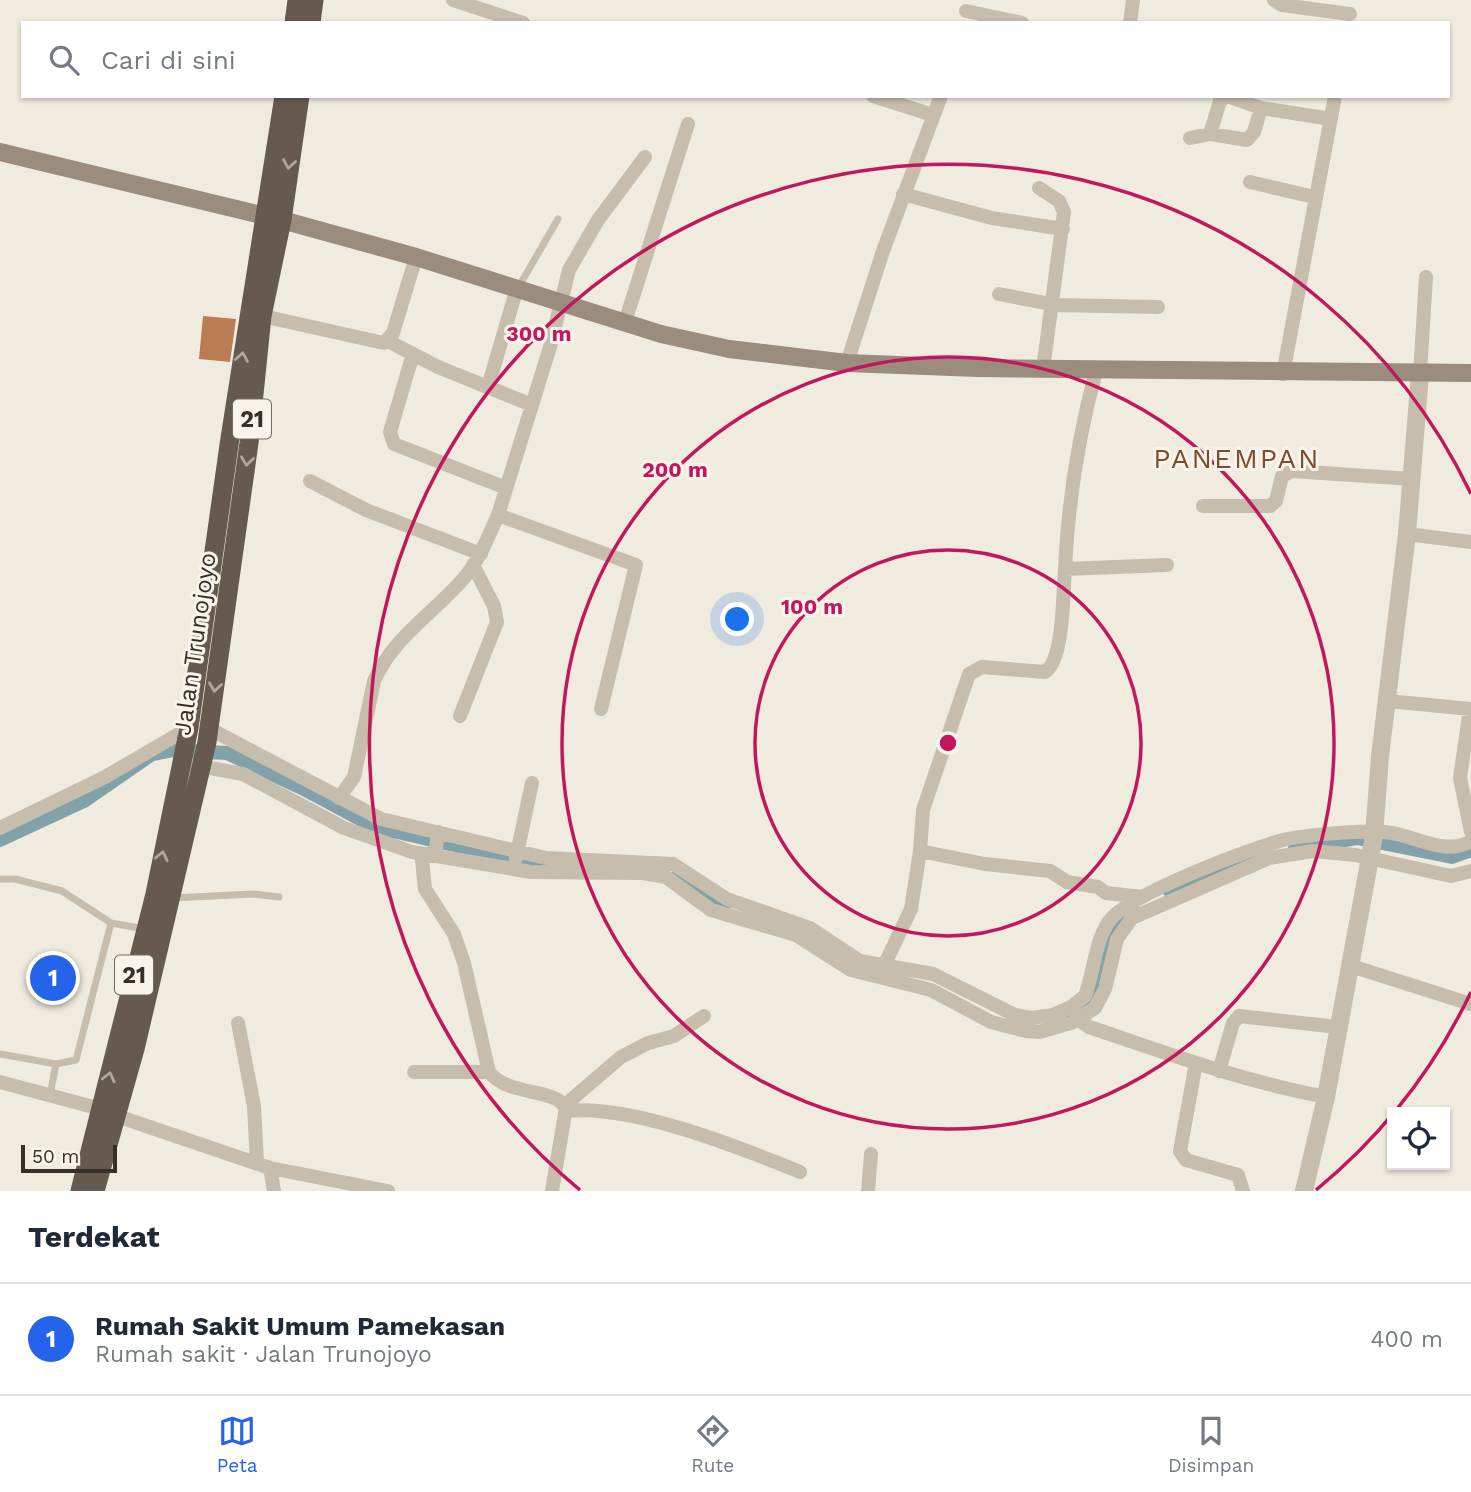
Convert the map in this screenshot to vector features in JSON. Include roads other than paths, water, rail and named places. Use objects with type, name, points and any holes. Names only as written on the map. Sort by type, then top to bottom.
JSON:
[{"type":"highway","points":[[294,21],[297,0]]},
{"type":"highway","points":[[311,21],[314,0]]},
{"type":"highway","name":"Jalan Trunojoyo","points":[[274,218],[284,98]]},
{"type":"highway","name":"Jalan Trunojoyo","points":[[95,1191],[109,1113],[163,896],[195,748],[256,315],[300,98]]},
{"type":"highway","name":"Jalan Trunojoyo","points":[[80,1191],[109,1113]]},
{"type":"main road","points":[[0,152],[274,218],[416,257],[692,343],[847,363],[1283,374],[1471,373]]},
{"type":"street","points":[[453,0],[517,21]]},
{"type":"street","points":[[1130,21],[1133,0]]},
{"type":"street","points":[[1274,0],[1282,5],[1350,12]]},
{"type":"street","points":[[965,11],[1012,21]]},
{"type":"street","points":[[880,98],[933,114]]},
{"type":"street","points":[[847,363],[903,194],[940,98]]},
{"type":"street","points":[[1210,134],[1222,98]]},
{"type":"street","points":[[1235,98],[1261,108],[1331,119]]},
{"type":"street","points":[[1283,374],[1335,98]]},
{"type":"street","points":[[1190,138],[1210,134],[1247,139],[1254,132],[1261,108]]},
{"type":"street","points":[[625,322],[688,124]]},
{"type":"street","points":[[339,798],[354,777],[374,681],[380,667],[394,644],[440,602],[477,560],[498,515],[575,258],[598,220],[645,158]]},
{"type":"street","points":[[1250,183],[1314,197]]},
{"type":"street","points":[[1039,188],[1063,206],[1063,229],[1050,304],[1043,369]]},
{"type":"street","points":[[903,194],[992,218],[1063,229]]},
{"type":"street","points":[[256,315],[381,343],[388,341],[393,333],[416,257]]},
{"type":"street","points":[[1304,1191],[1326,1097],[1373,844],[1407,534],[1426,277]]},
{"type":"street","points":[[488,387],[517,288]]},
{"type":"street","points":[[999,294],[1050,304],[1118,309],[1158,307]]},
{"type":"street","points":[[388,341],[532,405]]},
{"type":"street","points":[[413,354],[390,432],[394,444],[506,488]]},
{"type":"street","points":[[882,971],[908,919],[920,851],[922,810],[969,674],[982,667],[1029,672],[1049,669],[1061,626],[1075,480],[1096,371]]},
{"type":"street","points":[[1203,506],[1270,506],[1276,501],[1282,476],[1292,471],[1412,479]]},
{"type":"street","points":[[310,481],[366,510],[477,560],[497,622],[460,716]]},
{"type":"street","points":[[498,515],[636,565],[601,709]]},
{"type":"street","points":[[1407,534],[1471,542]]},
{"type":"street","points":[[1065,569],[1167,565]]},
{"type":"street","points":[[1388,701],[1470,709],[1461,778],[1471,832]]},
{"type":"street","points":[[195,748],[344,828],[383,845],[435,844],[516,860],[670,870],[702,894],[803,924],[860,961],[882,971],[943,978],[1015,1016],[1070,1017],[1090,1013],[1101,1000],[1117,939],[1132,918],[1214,873],[1283,840],[1373,844],[1451,876],[1471,871]]},
{"type":"street","points":[[0,828],[105,777],[195,748],[339,798],[435,844],[516,860]]},
{"type":"street","points":[[516,860],[532,783]]},
{"type":"street","points":[[1070,1017],[1085,996],[1108,923],[1118,912],[1142,897],[1214,873],[1295,852],[1373,844],[1404,835],[1447,848],[1471,841]]},
{"type":"street","points":[[435,844],[421,865],[425,889],[458,947],[483,1072]]},
{"type":"street","points":[[920,851],[985,864],[1050,871],[1067,881],[1098,887],[1106,893],[1142,897]]},
{"type":"street","points":[[1351,966],[1471,1004]]},
{"type":"street","points":[[552,1191],[566,1108],[621,1057],[648,1043],[674,1036],[704,1016]]},
{"type":"street","points":[[1219,1071],[1233,1023],[1239,1016],[1338,1027]]},
{"type":"street","points":[[1070,1017],[1089,1027],[1219,1071],[1277,1088],[1326,1097]]},
{"type":"street","points":[[238,1023],[264,1165],[274,1191]]},
{"type":"street","points":[[1196,1063],[1180,1151],[1186,1160],[1238,1175],[1242,1191]]},
{"type":"street","points":[[414,1072],[483,1072],[500,1084],[556,1099],[566,1108],[606,1111],[672,1127],[736,1146],[800,1172]]},
{"type":"street","points":[[0,1082],[109,1113],[264,1165],[388,1191]]},
{"type":"street","points":[[868,1191],[871,1154]]},
{"type":"lane","points":[[517,288],[558,219]]},
{"type":"lane","points":[[0,879],[15,879],[62,891],[111,923],[154,932]]},
{"type":"lane","points":[[163,896],[253,894],[279,897]]},
{"type":"lane","points":[[0,1054],[56,1063],[74,1061],[79,1054],[111,923]]},
{"type":"lane","points":[[50,1095],[56,1063]]},
{"type":"waterway","points":[[0,840],[84,801],[152,754],[173,750],[227,753],[306,790],[375,827],[543,865],[566,865]]},
{"type":"waterway","points":[[1295,848],[1357,838],[1452,857],[1471,850]]},
{"type":"waterway","points":[[1169,890],[1265,855]]},
{"type":"waterway","points":[[679,874],[702,894],[727,902]]},
{"type":"waterway","points":[[1066,1018],[1091,1000],[1122,915],[1132,909]]},
{"type":"place","name":"Rumah Sakit Umum Pamekasan","points":[[53,978]]},
{"type":"district","name":"PANEMPAN","points":[[1237,458]]}]
